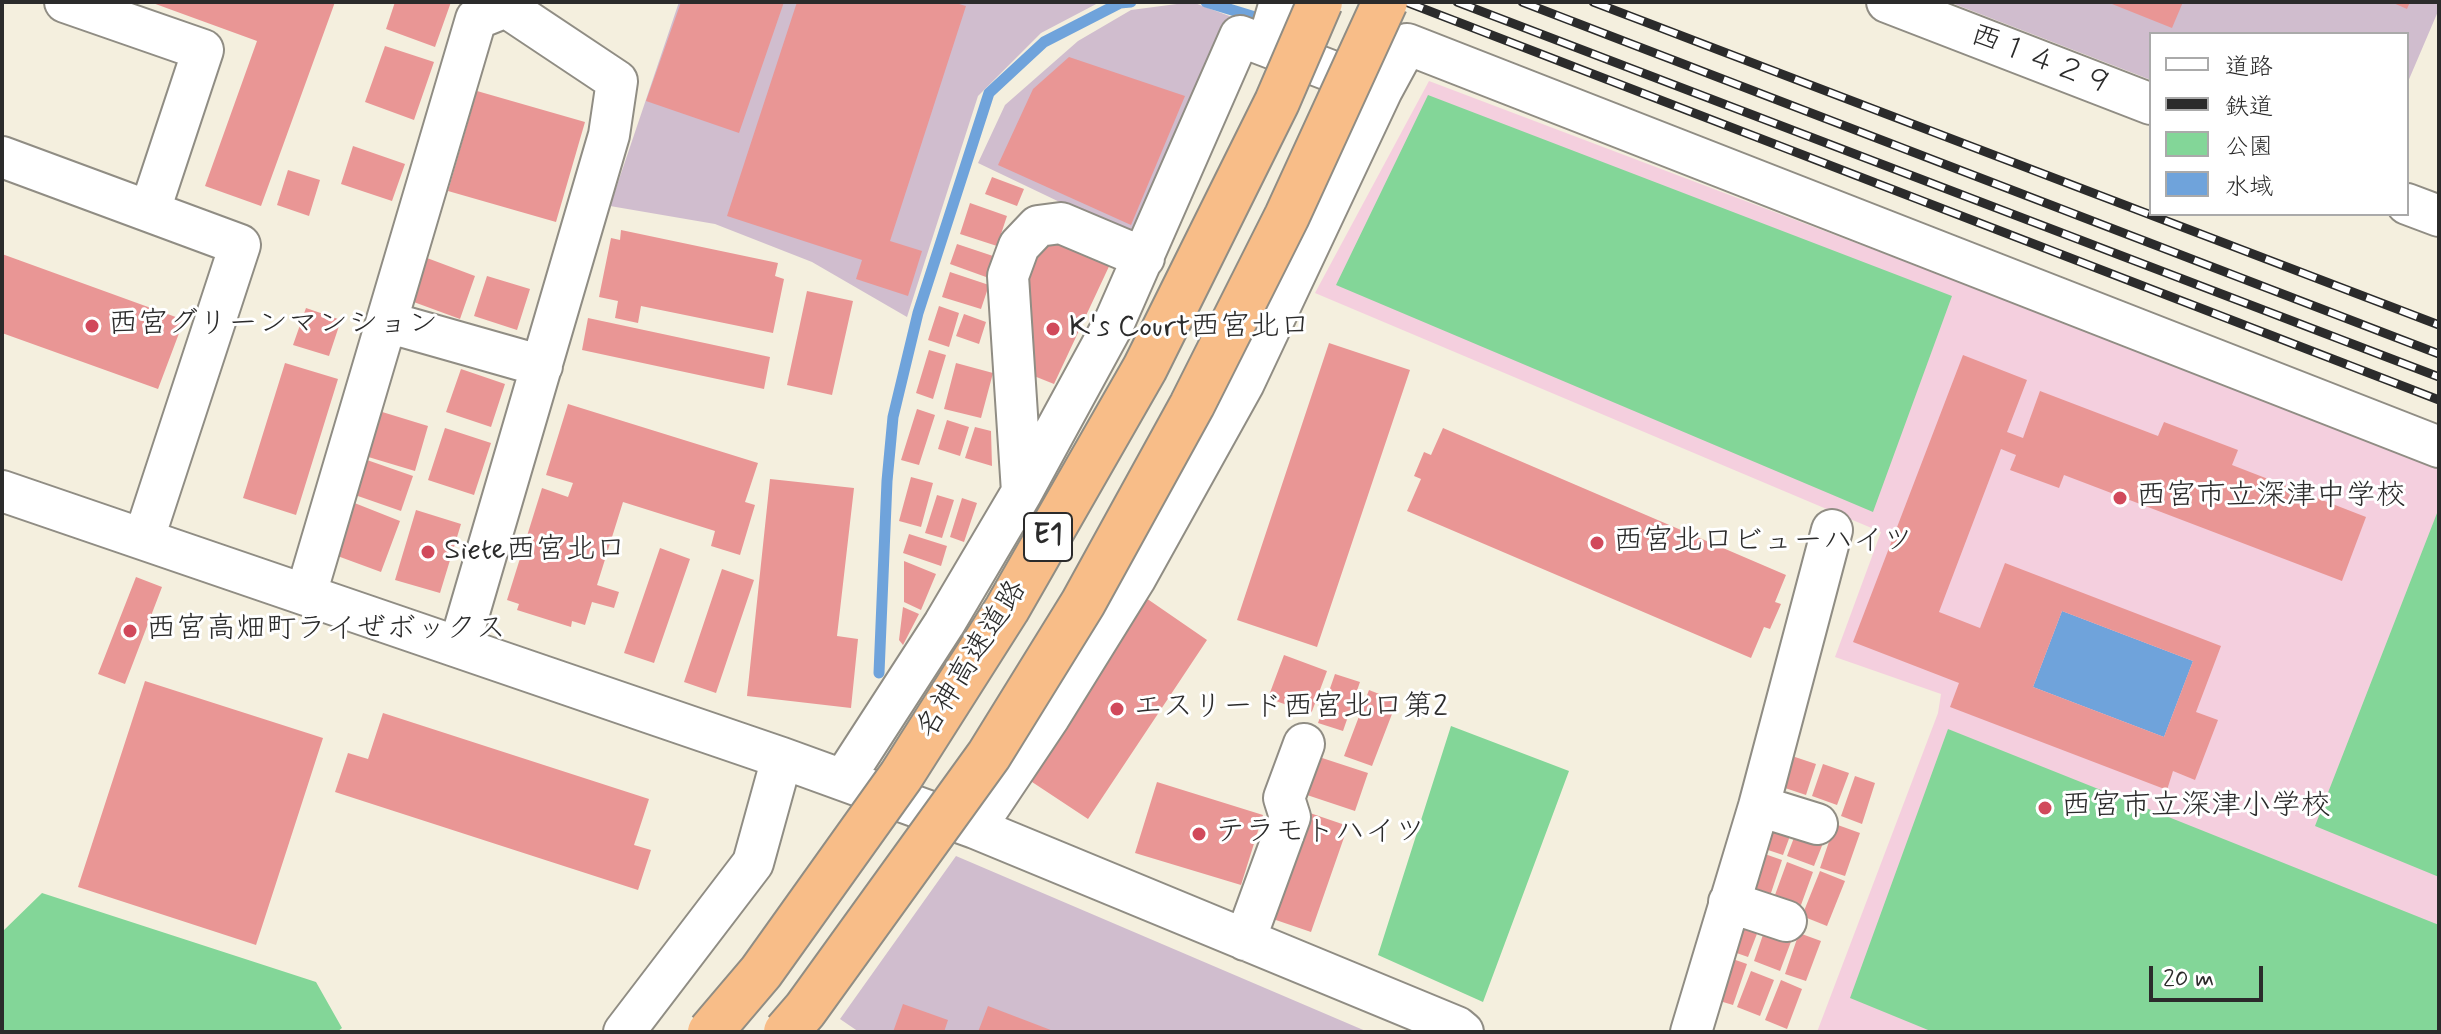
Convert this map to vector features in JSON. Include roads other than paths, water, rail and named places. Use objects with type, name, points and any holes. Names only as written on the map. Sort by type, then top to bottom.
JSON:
[{"type":"highway","name":"名神高速道路","points":[[710,1032],[761,972],[901,776],[1007,609],[1145,368],[1277,102],[1320,2]]},
{"type":"highway","name":"名神高速道路","points":[[786,1032],[989,755],[1083,603],[1192,405],[1287,216],[1385,2]]},
{"type":"street","points":[[65,2],[203,50],[150,210]]},
{"type":"street","points":[[843,780],[944,624],[1022,492],[1114,323],[1254,41],[1280,2]]},
{"type":"street","name":"西１４２９","points":[[1887,2],[2149,103]]},
{"type":"street","points":[[306,594],[476,19],[506,7],[617,81],[609,135],[459,647]]},
{"type":"street","points":[[1254,41],[1382,90]]},
{"type":"street","points":[[975,828],[1050,716],[1135,579],[1244,383],[1382,90],[1407,44],[2439,447]]},
{"type":"street","points":[[2,157],[240,245],[144,538]]},
{"type":"street","points":[[2409,205],[2439,216]]},
{"type":"street","points":[[1022,492],[1008,276],[1019,246],[1038,226],[1061,223],[1144,258]]},
{"type":"street","points":[[387,322],[542,366]]},
{"type":"street","points":[[2,491],[782,758],[975,828],[1463,1032]]},
{"type":"street","points":[[1691,1032],[1759,806],[1832,530]]},
{"type":"street","points":[[1245,940],[1290,817],[1284,798],[1304,744]]},
{"type":"street","points":[[624,1032],[753,863],[782,758]]},
{"type":"street","points":[[1759,806],[1817,824]]},
{"type":"street","points":[[1729,902],[1786,921]]},
{"type":"water","points":[[2062,611],[2193,661],[2164,737],[2033,687]]},
{"type":"waterway","points":[[879,673],[887,481],[893,417],[918,313],[989,93],[1044,42],[1120,3],[1131,2]]},
{"type":"waterway","points":[[1206,2],[1255,17]]},
{"type":"railway","points":[[1406,2],[2439,400]]},
{"type":"railway","points":[[1457,2],[2439,377]]},
{"type":"railway","points":[[1522,2],[2439,354]]},
{"type":"railway","points":[[1593,2],[2149,214]]},
{"type":"railway","points":[[2154,216],[2439,325]]},
{"type":"place","name":"西宮グリーンマンション","points":[[92,326]]},
{"type":"place","name":"K's Court西宮北口","points":[[1053,329]]},
{"type":"place","name":"西宮市立深津中学校","points":[[2120,498]]},
{"type":"place","name":"西宮北口ビューハイツ","points":[[1597,543]]},
{"type":"place","name":"Siete西宮北口","points":[[428,552]]},
{"type":"place","name":"西宮高畑町ライぜボックス","points":[[130,631]]},
{"type":"place","name":"エスリード西宮北口第2","points":[[1117,709]]},
{"type":"place","name":"西宮市立深津小学校","points":[[2045,808]]},
{"type":"place","name":"テラモトハイツ","points":[[1199,834]]}]
